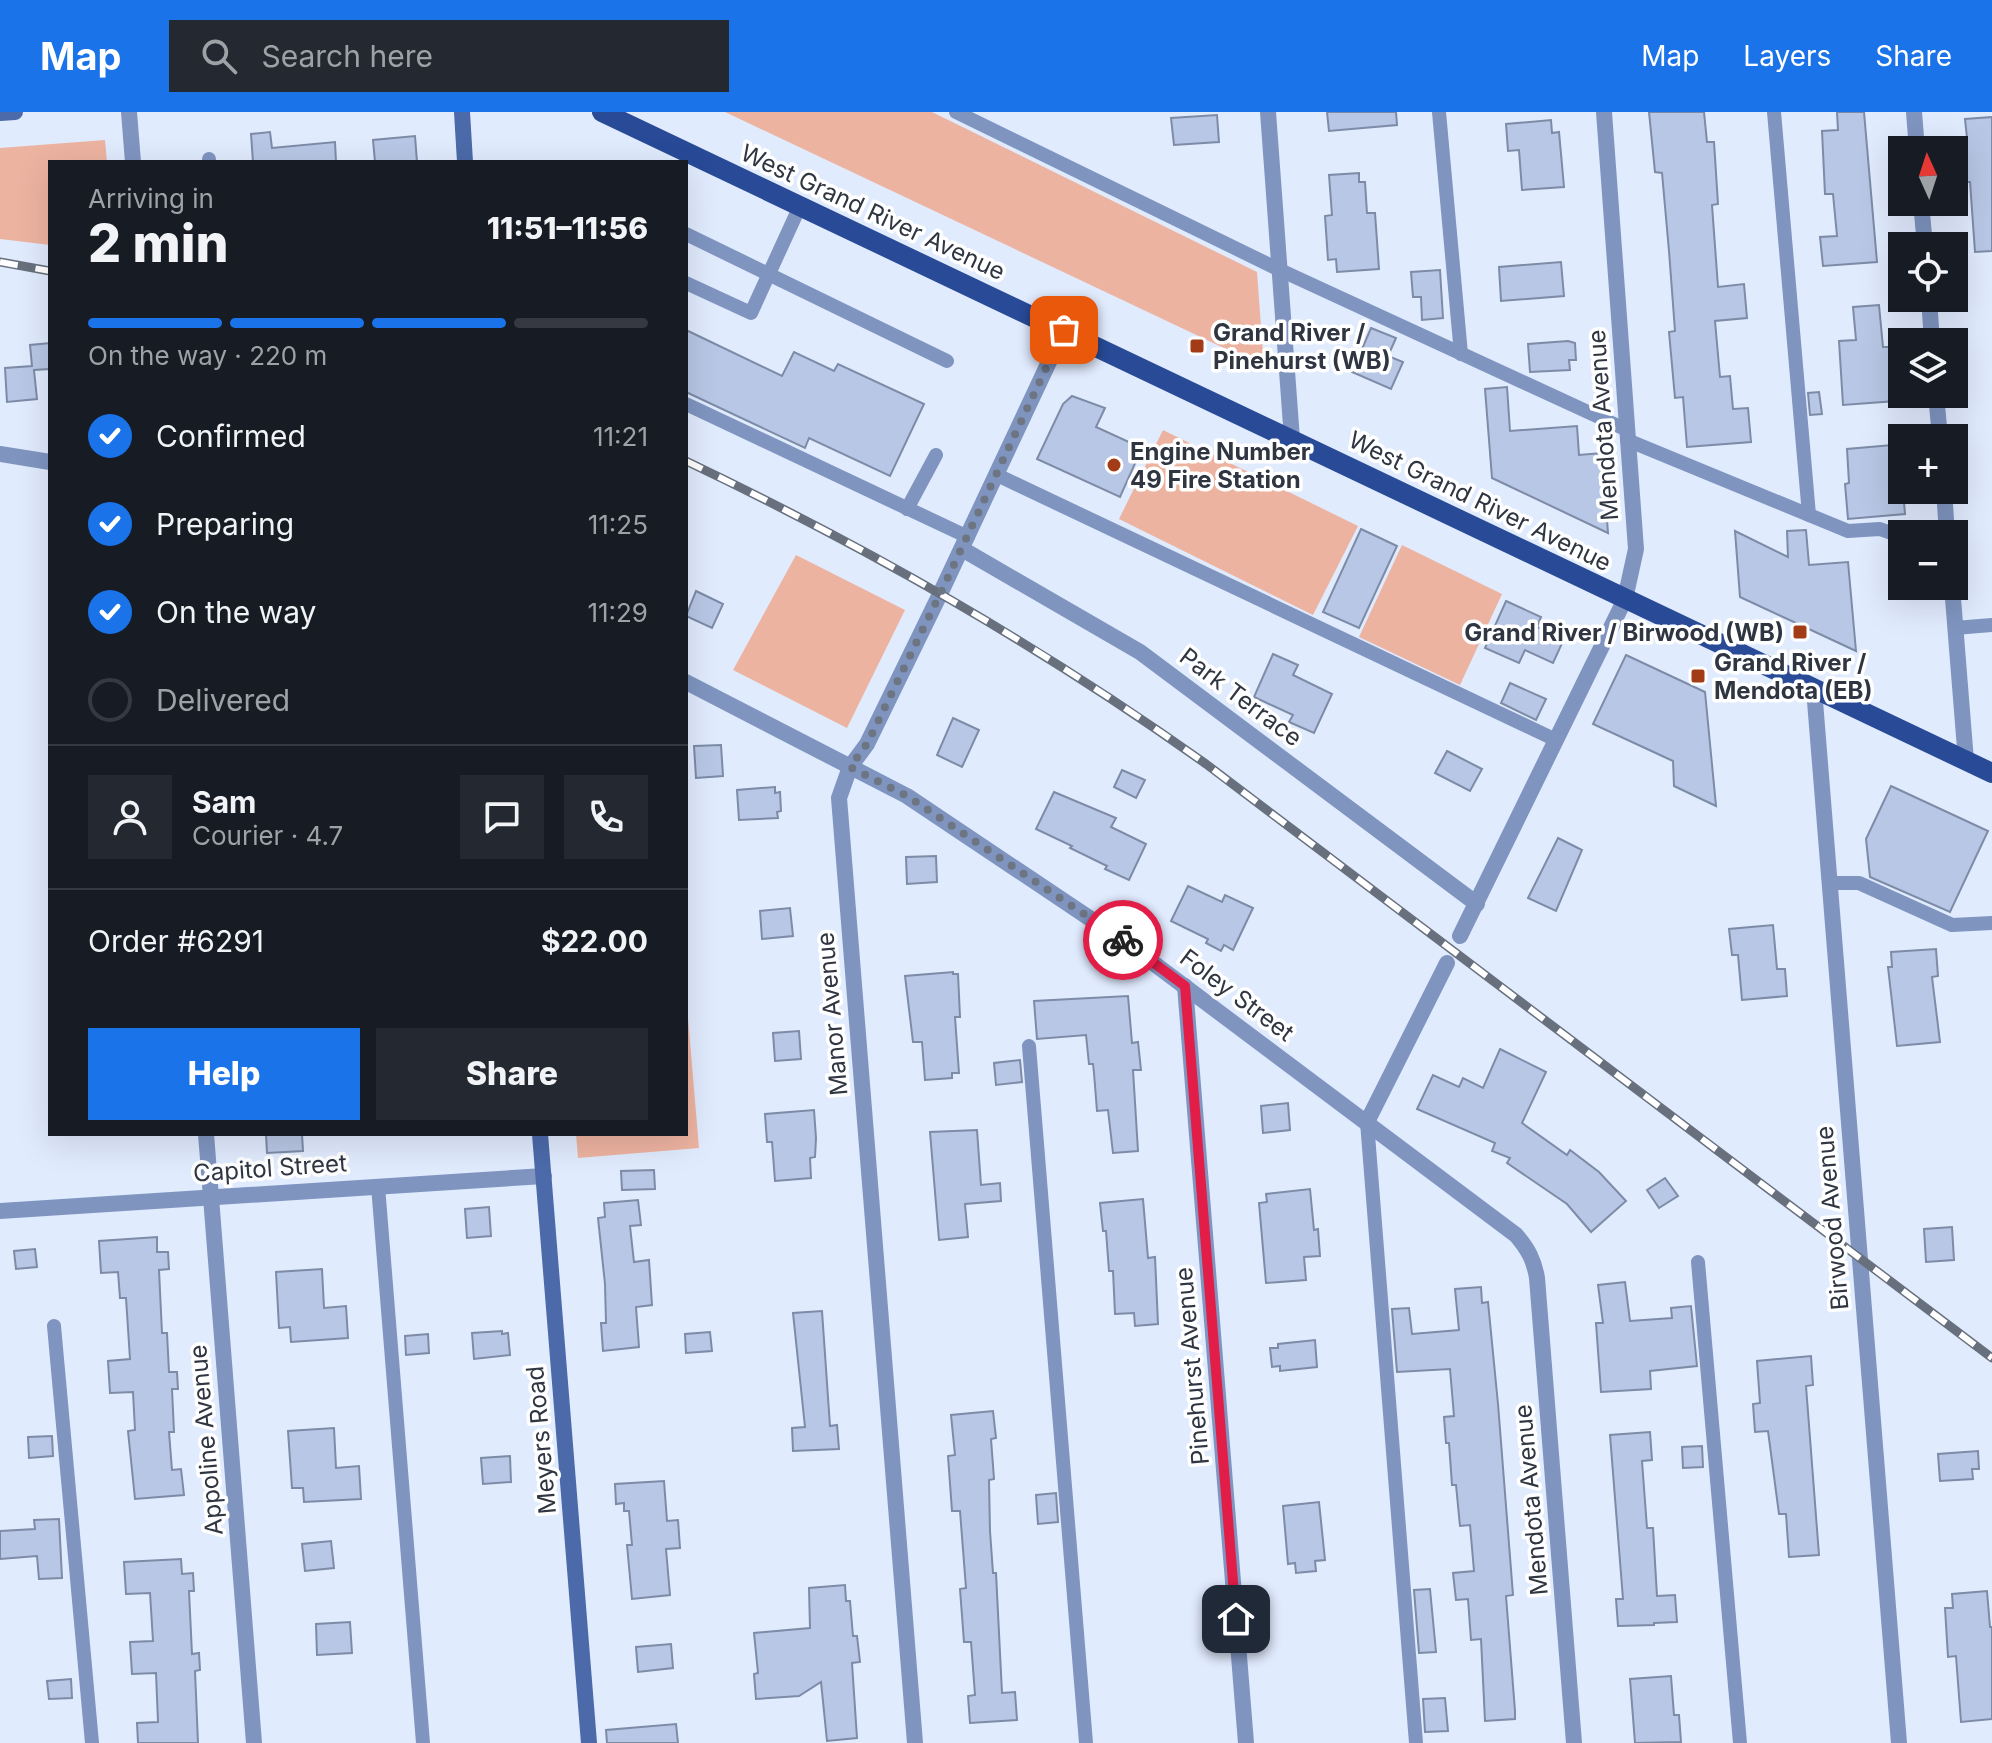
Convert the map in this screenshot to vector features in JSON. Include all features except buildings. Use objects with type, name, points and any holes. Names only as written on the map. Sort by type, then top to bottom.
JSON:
[{"type":"main road","name":"West Grand River Avenue","points":[[602,112],[1992,773]]},
{"type":"street","points":[[0,113],[15,112]]},
{"type":"street","points":[[129,112],[133,160]]},
{"type":"street","points":[[462,112],[465,160]]},
{"type":"street","points":[[1268,112],[1292,439]]},
{"type":"street","name":"Mendota Avenue","points":[[1460,936],[1625,599],[1636,549],[1604,112]]},
{"type":"street","points":[[1914,112],[1916,136]]},
{"type":"street","name":"Manor Avenue","points":[[915,1743],[839,798],[850,767],[867,744],[1064,330]]},
{"type":"street","points":[[0,454],[48,462]]},
{"type":"street","name":"Park Terrace","points":[[965,543],[1140,652],[1477,904]]},
{"type":"street","points":[[1953,600],[1966,761]]},
{"type":"street","name":"Foley Street","points":[[688,683],[907,796],[1128,944],[1516,1235],[1530,1254]]},
{"type":"street","name":"Birwood Avenue","points":[[1814,689],[1899,1743]]},
{"type":"street","points":[[1367,1122],[1447,963]]},
{"type":"street","name":"Pinehurst Avenue","points":[[1185,986],[1246,1743]]},
{"type":"street","name":"Appoline Avenue","points":[[206,1136],[254,1743]]},
{"type":"street","name":"Meyers Road","points":[[540,1136],[589,1743]]},
{"type":"street","name":"Capitol Street","points":[[0,1211],[544,1176]]},
{"type":"street","name":"Mendota Avenue","points":[[1530,1254],[1537,1278],[1574,1743]]},
{"type":"lane","points":[[956,112],[1627,435],[1848,531],[1880,529],[1888,532]]},
{"type":"lane","points":[[1439,112],[1461,354]]},
{"type":"lane","points":[[1774,112],[1809,515]]},
{"type":"lane","points":[[688,284],[751,313],[800,206]]},
{"type":"lane","points":[[688,235],[947,361]]},
{"type":"lane","points":[[688,405],[907,509],[965,543]]},
{"type":"lane","points":[[907,509],[936,455]]},
{"type":"lane","points":[[997,475],[1556,740]]},
{"type":"lane","points":[[1955,628],[1992,625]]},
{"type":"lane","points":[[1830,883],[1859,883],[1952,925],[1992,923]]},
{"type":"lane","points":[[1029,1046],[1086,1743]]},
{"type":"lane","points":[[1367,1122],[1416,1743]]},
{"type":"lane","points":[[378,1186],[423,1743]]},
{"type":"lane","points":[[1698,1262],[1740,1743]]},
{"type":"lane","points":[[54,1326],[92,1743]]},
{"type":"shaded area","points":[[725,112],[932,112],[1257,272],[1264,367]]},
{"type":"shaded area","points":[[105,140],[107,160],[48,160],[48,245],[0,239],[0,148]]},
{"type":"shaded area","points":[[1163,430],[1358,526],[1313,615],[1119,519]]},
{"type":"shaded area","points":[[1402,545],[1502,594],[1460,685],[1359,637]]},
{"type":"shaded area","points":[[796,555],[905,610],[847,728],[733,670]]},
{"type":"shaded area","points":[[688,1018],[699,1148],[578,1158],[576,1136],[688,1136]]},
{"type":"railway","points":[[0,262],[48,271]]},
{"type":"railway","points":[[688,462],[887,564],[1017,639],[1143,720],[1206,764],[1992,1358]]},
{"type":"way so far","points":[[1064,330],[867,744],[850,767],[907,796],[1123,940]]},
{"type":"place","name":"Grand River / Pinehurst (WB)","points":[[1197,346]]},
{"type":"place","name":"Engine Number 49 Fire Station","points":[[1114,465]]},
{"type":"place","name":"Grand River / Birwood (WB)","points":[[1800,632]]},
{"type":"place","name":"Grand River / Mendota (EB)","points":[[1698,676]]},
{"type":"route","points":[[1123,940],[1185,986],[1236,1619]]}]
